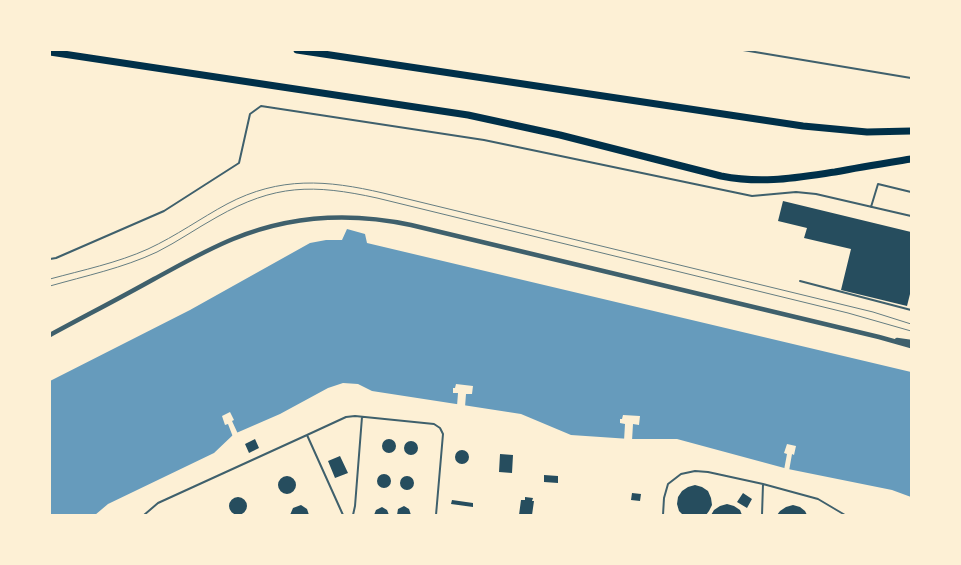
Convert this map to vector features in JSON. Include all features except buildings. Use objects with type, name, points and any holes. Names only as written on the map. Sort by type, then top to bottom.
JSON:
[{"type":"highway","points":[[297,50],[820,128],[867,132],[911,131]]},
{"type":"highway","points":[[50,52],[468,115],[560,135],[721,176],[745,180],[769,181],[796,178],[911,159]]},
{"type":"street","points":[[50,335],[209,250],[233,239],[284,223],[307,219],[346,217],[374,219],[411,225],[879,337],[911,346]]},
{"type":"street","points":[[879,337],[911,342]]},
{"type":"lane","points":[[744,50],[911,78]]},
{"type":"lane","points":[[50,259],[56,258],[164,211],[239,163],[250,114],[261,106],[484,140],[752,196],[796,192],[816,194],[911,216]]},
{"type":"lane","points":[[871,207],[878,184],[911,192]]},
{"type":"lane","points":[[800,281],[911,310]]},
{"type":"lane","points":[[353,515],[362,416]]},
{"type":"lane","points":[[144,515],[158,503],[346,417],[362,416],[434,424],[440,428],[443,434],[436,515]]},
{"type":"lane","points":[[307,435],[343,515]]},
{"type":"lane","points":[[663,515],[664,498],[668,484],[681,474],[695,471],[708,472],[763,484],[818,500],[845,515]]},
{"type":"lane","points":[[762,515],[763,484]]},
{"type":"water","points":[[347,229],[365,234],[367,243],[911,372],[911,497],[892,490],[788,469],[677,439],[630,439],[571,435],[521,414],[372,391],[358,384],[343,383],[328,388],[280,414],[234,434],[214,453],[108,504],[95,515],[50,515],[50,381],[190,310],[310,243],[326,240],[342,240]]},
{"type":"pier","points":[[456,384],[473,386],[472,394],[466,394],[465,407],[457,406],[458,393],[453,393],[453,388],[455,388]]},
{"type":"pier","points":[[230,412],[238,434],[233,437],[228,424],[225,425],[222,416]]},
{"type":"pier","points":[[623,415],[640,416],[639,425],[633,424],[632,441],[624,441],[625,424],[620,423],[620,419],[622,419]]},
{"type":"pier","points":[[787,444],[796,446],[794,455],[792,454],[789,471],[784,470],[787,454],[784,453]]},
{"type":"tram line","points":[[50,279],[112,262],[148,249],[227,204],[247,195],[285,185],[323,183],[383,193],[873,312],[911,324]]},
{"type":"tram line","points":[[50,286],[144,258],[217,217],[257,198],[276,193],[314,189],[333,190],[377,198],[848,313],[911,331]]}]
